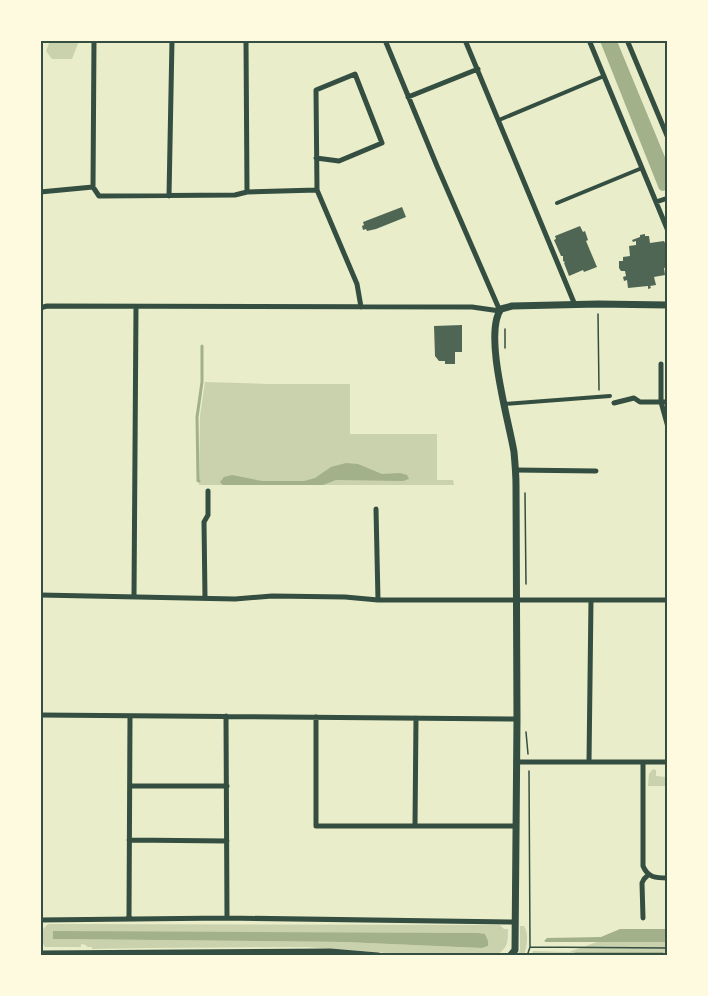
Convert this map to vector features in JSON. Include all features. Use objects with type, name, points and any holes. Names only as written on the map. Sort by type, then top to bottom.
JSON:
[{"type":"street","points":[[94,40],[93,187],[99,196],[235,195],[247,192],[317,190]]},
{"type":"street","points":[[169,195],[172,40]]},
{"type":"street","points":[[246,40],[247,192]]},
{"type":"street","points":[[385,40],[500,311]]},
{"type":"street","points":[[465,40],[575,305]]},
{"type":"street","points":[[589,40],[668,231]]},
{"type":"street","points":[[627,40],[668,138]]},
{"type":"street","points":[[408,97],[478,69]]},
{"type":"street","points":[[316,158],[339,161],[382,143],[355,74],[316,90],[316,158],[317,190],[357,284],[361,307]]},
{"type":"street","points":[[499,120],[604,76]]},
{"type":"street","points":[[557,203],[642,168]]},
{"type":"street","points":[[40,192],[93,187]]},
{"type":"street","points":[[656,202],[668,198]]},
{"type":"street","points":[[510,956],[515,950],[517,718],[515,470],[496,361],[497,315],[505,307],[512,306],[668,305]]},
{"type":"street","points":[[40,308],[59,306],[472,307],[500,311]]},
{"type":"street","points":[[134,596],[136,307]]},
{"type":"street","points":[[661,364],[668,428]]},
{"type":"street","points":[[504,404],[610,396]]},
{"type":"street","points":[[614,403],[634,398],[640,402],[664,402]]},
{"type":"street","points":[[515,470],[596,471]]},
{"type":"street","points":[[205,598],[204,522],[208,515],[208,491]]},
{"type":"street","points":[[376,509],[378,600]]},
{"type":"street","points":[[40,595],[235,599],[293,596],[378,600],[668,600]]},
{"type":"street","points":[[589,762],[591,600]]},
{"type":"street","points":[[40,715],[517,718]]},
{"type":"street","points":[[129,918],[130,716]]},
{"type":"street","points":[[226,716],[227,918]]},
{"type":"street","points":[[316,717],[316,826],[515,826]]},
{"type":"street","points":[[415,826],[416,718]]},
{"type":"street","points":[[516,762],[668,762]]},
{"type":"street","points":[[643,762],[644,869],[653,878],[668,878]]},
{"type":"street","points":[[130,786],[226,786]]},
{"type":"street","points":[[129,840],[227,841]]},
{"type":"street","points":[[643,918],[642,883],[648,875]]},
{"type":"street","points":[[40,920],[227,918],[515,922]]},
{"type":"street","points":[[40,954],[330,952],[378,956]]},
{"type":"path","points":[[598,304],[598,398]]},
{"type":"path","points":[[526,729],[529,762],[530,947],[527,956]]},
{"type":"path","points":[[530,947],[668,948]]},
{"type":"shaded area","points":[[50,41],[79,41],[72,59],[52,59],[46,51]]},
{"type":"shaded area","points":[[600,41],[617,41],[667,162],[667,190],[659,189]]},
{"type":"shaded area","points":[[205,382],[350,384],[350,434],[437,434],[437,480],[453,480],[454,485],[199,485],[200,416]]},
{"type":"shaded area","points":[[346,463],[358,464],[382,474],[400,473],[407,475],[409,479],[403,481],[336,480],[323,485],[223,485],[220,482],[224,477],[232,475],[262,481],[304,481],[315,478],[331,467]]},
{"type":"shaded area","points":[[653,769],[656,770],[656,776],[667,777],[667,786],[648,786],[649,774]]},
{"type":"shaded area","points":[[48,924],[500,925],[508,929],[508,934],[505,947],[497,955],[427,956],[307,947],[92,949],[92,947],[81,944],[81,947],[45,947],[43,929]],"holes":[[[53,932],[478,933],[488,941],[488,946],[482,948],[344,942],[54,939]]]},
{"type":"shaded area","points":[[520,926],[524,926],[527,932],[524,955],[518,955]]},
{"type":"shaded area","points":[[620,929],[667,929],[667,942],[544,941],[547,938],[601,937]]},
{"type":"shaded area","points":[[53,931],[478,933],[485,934],[488,946],[482,948],[344,942],[53,939]]},
{"type":"shaded area","points":[[597,942],[667,942],[667,955],[531,956],[533,951],[569,952]]},
{"type":"shaded area","points":[[576,952],[663,952],[664,955],[569,955]]},
{"type":"building","points":[[402,207],[406,217],[376,229],[363,230],[363,222]]},
{"type":"building","points":[[580,226],[583,232],[585,231],[588,240],[586,241],[597,267],[569,276],[563,256],[554,240],[555,236]]},
{"type":"building","points":[[645,234],[649,236],[650,243],[664,241],[668,249],[668,267],[664,268],[665,275],[654,277],[656,285],[650,286],[651,288],[648,289],[648,286],[628,288],[627,280],[624,281],[623,277],[626,276],[625,271],[619,268],[619,261],[623,261],[623,257],[630,256],[629,246],[636,245],[636,241],[632,240]]},
{"type":"building","points":[[462,325],[462,352],[455,352],[455,364],[445,364],[445,361],[439,361],[435,356],[434,326]]},
{"type":"waterway","points":[[199,481],[197,417],[202,382],[202,346]]}]
